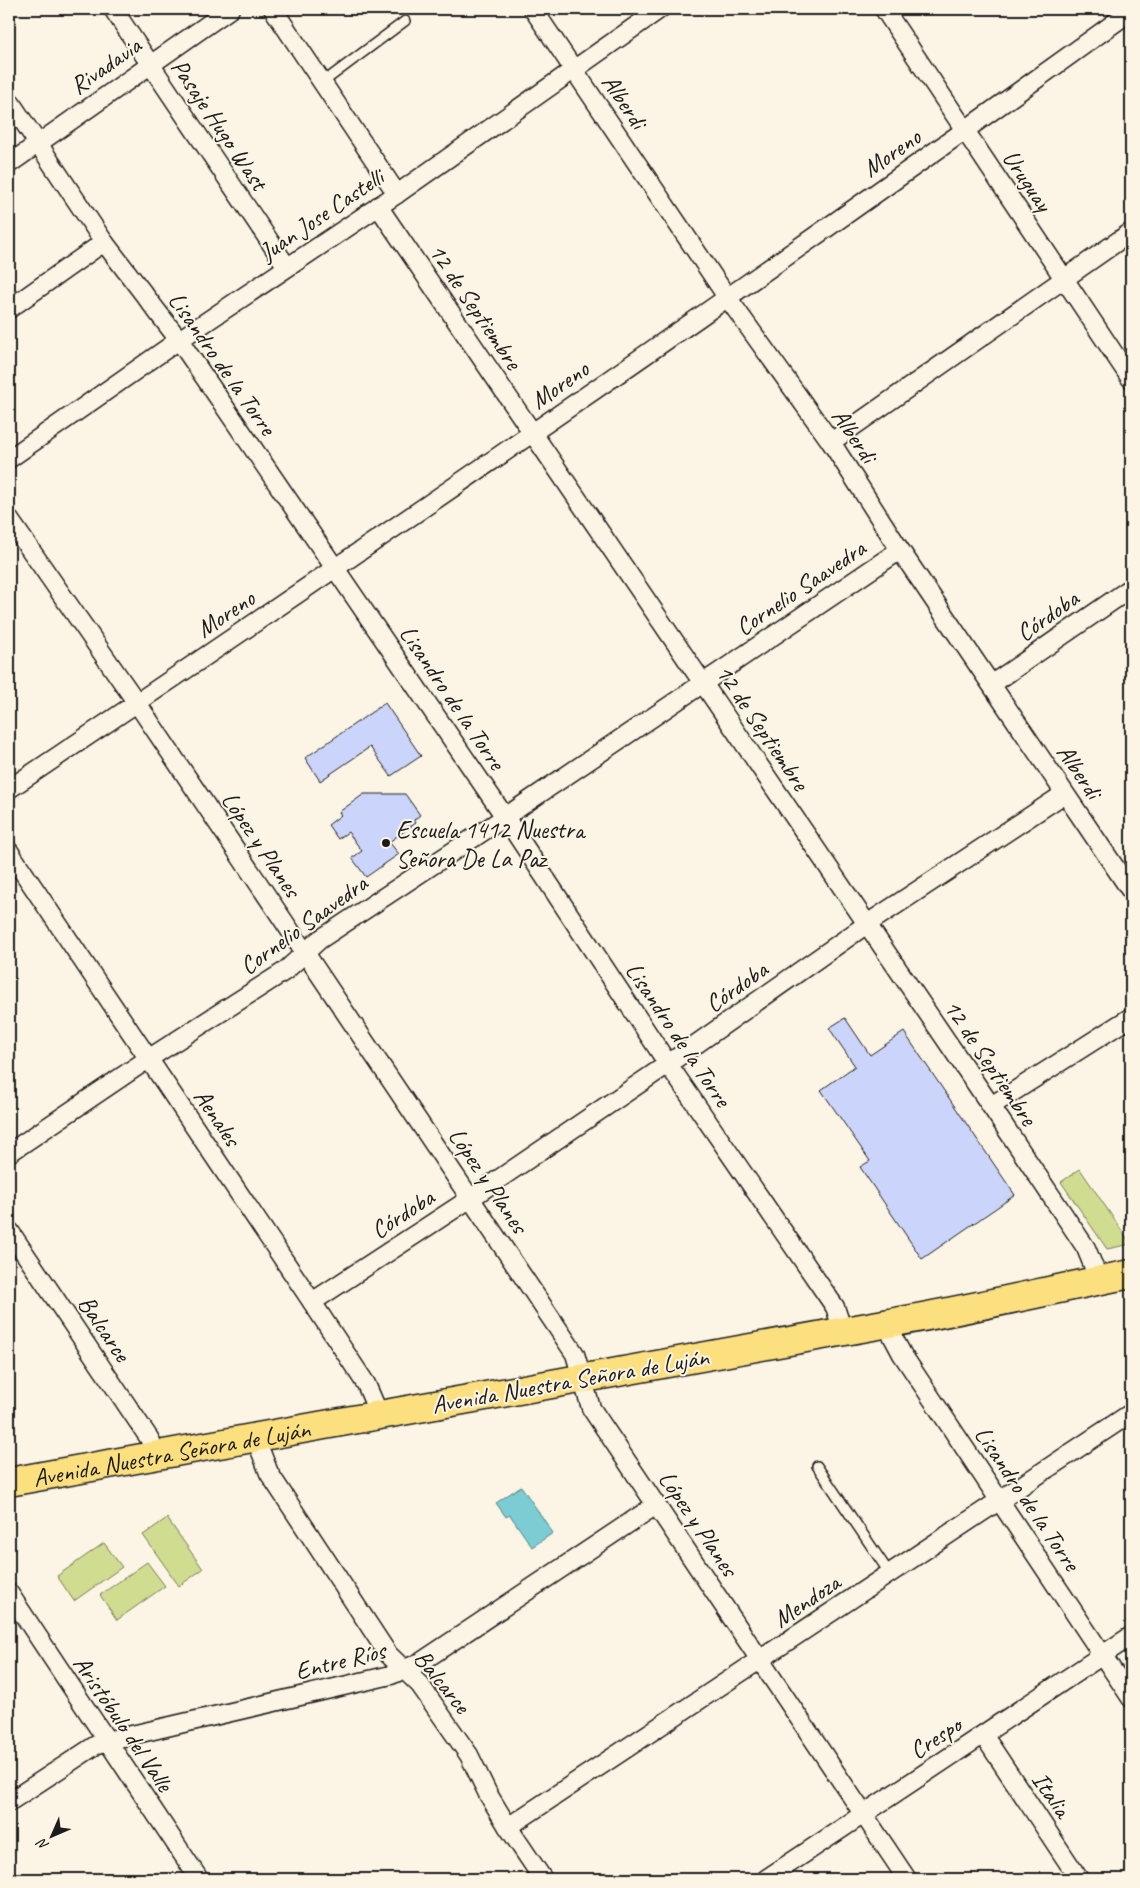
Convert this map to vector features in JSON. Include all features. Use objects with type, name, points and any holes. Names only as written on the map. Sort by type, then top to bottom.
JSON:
[{"type":"main road","name":"Avenida Nuestra Señora de Luján","points":[[9,1482],[886,1324],[1131,1274]]},
{"type":"street","name":"Pasaje Hugo Wast","points":[[113,9],[287,266]]},
{"type":"street","name":"Rivadavia","points":[[9,164],[230,9]]},
{"type":"street","points":[[273,9],[397,194]]},
{"type":"street","name":"Alberdi","points":[[533,9],[727,297],[831,442],[900,550],[1131,891]]},
{"type":"street","name":"Juan Jose Castelli","points":[[9,459],[287,266],[397,194],[660,9]]},
{"type":"street","name":"Uruguay","points":[[884,9],[1131,379]]},
{"type":"street","name":"Moreno","points":[[9,788],[532,434],[966,131],[1131,12]]},
{"type":"street","name":"Lisandro de la Torre","points":[[9,100],[104,242],[179,340],[505,817],[668,1064],[835,1307],[843,1331]]},
{"type":"street","name":"12 de Septiembre","points":[[378,206],[991,1106],[1086,1248],[1099,1280]]},
{"type":"street","points":[[831,442],[1131,232]]},
{"type":"street","points":[[9,309],[104,242]]},
{"type":"street","name":"López y Planes","points":[[9,519],[306,952],[575,1354],[591,1408],[906,1879]]},
{"type":"street","name":"Cornelio Saavedra","points":[[9,1152],[148,1059],[285,971],[319,940],[505,817],[900,550]]},
{"type":"street","name":"Córdoba","points":[[992,684],[1131,588]]},
{"type":"street","name":"Córdoba","points":[[312,1302],[471,1198],[668,1064],[867,924],[1064,794]]},
{"type":"street","name":"Aenales","points":[[9,851],[366,1384],[379,1414]]},
{"type":"street","points":[[991,1106],[1131,1017]]},
{"type":"street","name":"Balcarce","points":[[9,1230],[149,1438],[158,1456]]},
{"type":"street","name":"Lisandro de la Torre","points":[[886,1324],[902,1354],[1131,1698]]},
{"type":"street","name":"Mendoza","points":[[508,1827],[1131,1413]]},
{"type":"street","name":"Balcarce","points":[[256,1439],[269,1473],[388,1654],[420,1685],[469,1755],[488,1794],[543,1879]]},
{"type":"street","name":"Entre Ríos","points":[[9,1802],[96,1745],[106,1741],[391,1675],[404,1670],[421,1662],[656,1505]]},
{"type":"street","name":"Aristóbulo del Valle","points":[[9,1593],[106,1741],[200,1879]]},
{"type":"street","name":"Crespo","points":[[766,1879],[984,1736],[1131,1636]]},
{"type":"street","name":"Italia","points":[[984,1736],[1079,1879]]},
{"type":"lane","points":[[322,83],[405,21]]},
{"type":"lane","points":[[817,1466],[890,1574]]},
{"type":"green space","points":[[1080,1169],[1131,1244],[1107,1249],[1061,1182]]},
{"type":"green space","points":[[167,1518],[203,1569],[179,1586],[143,1535]]},
{"type":"green space","points":[[104,1543],[122,1567],[74,1601],[57,1576]]},
{"type":"green space","points":[[147,1562],[165,1586],[117,1620],[100,1595]]},
{"type":"water","points":[[521,1486],[553,1533],[532,1547],[510,1515],[506,1517],[496,1503]]},
{"type":"building","points":[[385,703],[421,756],[391,776],[370,747],[320,781],[305,758]]},
{"type":"building","points":[[364,794],[405,794],[420,815],[414,820],[416,823],[389,842],[399,854],[366,877],[352,858],[362,851],[348,832],[338,839],[328,825],[341,815],[339,812]]},
{"type":"building","points":[[845,1018],[870,1055],[904,1032],[1015,1195],[922,1259],[860,1167],[870,1161],[821,1090],[855,1066],[829,1028]]},
{"type":"place","name":"Escuela 1412 Nuestra Señora De La Paz","points":[[386,843]]}]
